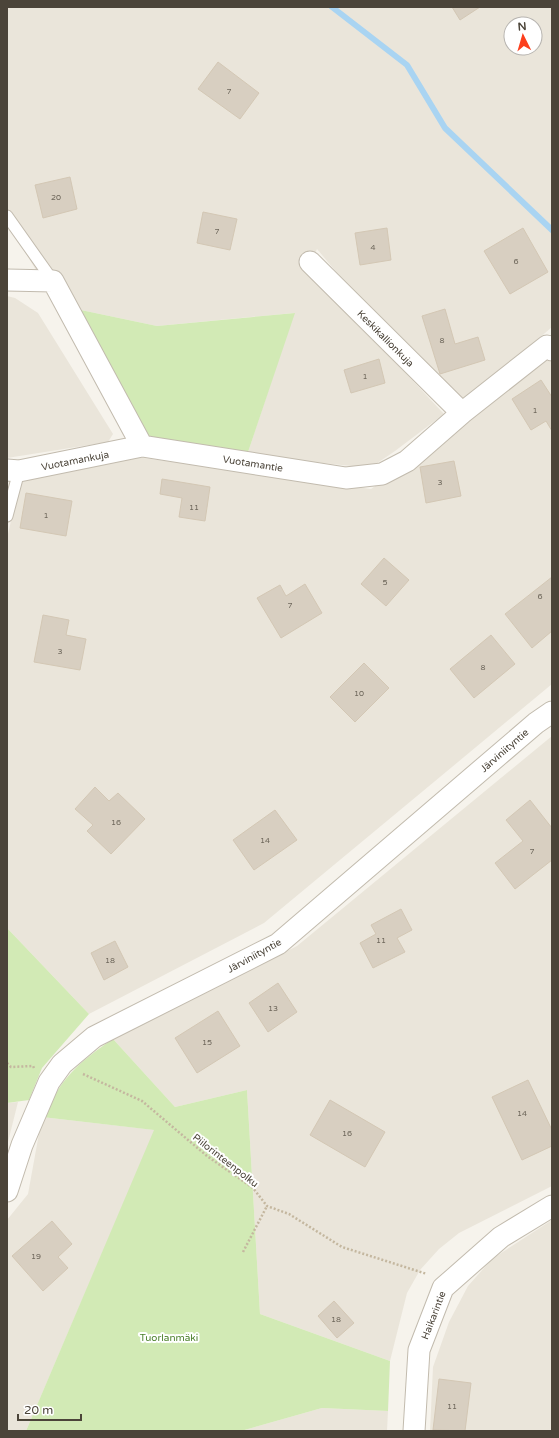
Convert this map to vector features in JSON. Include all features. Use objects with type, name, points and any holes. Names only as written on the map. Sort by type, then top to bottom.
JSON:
[{"type":"street","name":"Keskikallionkuja","points":[[310,262],[462,413]]},
{"type":"street","points":[[7,280],[53,281],[142,446]]},
{"type":"street","name":"Vuotamantie","points":[[142,446],[346,478],[382,474],[407,461],[462,413],[548,346],[552,350]]},
{"type":"street","name":"Vuotamankuja","points":[[13,471],[142,446]]},
{"type":"street","name":"Järviniityntie","points":[[7,1191],[22,1145],[49,1082],[62,1064],[94,1037],[278,944],[536,723],[552,712]]},
{"type":"street","name":"Haikarintie","points":[[414,1431],[419,1350],[443,1288],[501,1237],[552,1206]]},
{"type":"lane","points":[[7,216],[53,281]]},
{"type":"lane","points":[[7,516],[13,471]]},
{"type":"path","points":[[7,1063],[12,1067],[33,1066],[49,1082]]},
{"type":"path","name":"Piilorinteenpolku","points":[[62,1064],[142,1101],[207,1156],[253,1188],[267,1206]]},
{"type":"path","points":[[243,1252],[267,1206],[289,1214],[342,1247],[430,1274]]},
{"type":"shaded area","points":[[7,7],[552,7],[552,327],[459,407],[374,317],[317,249],[308,269],[444,414],[370,468],[247,455],[294,313],[157,326],[57,305],[7,222]]},
{"type":"shaded area","points":[[7,296],[15,298],[38,313],[113,434],[108,442],[7,458]]},
{"type":"shaded area","points":[[548,352],[552,359],[552,684],[264,923],[89,1014],[7,928],[7,538],[22,474],[136,457],[371,489],[459,428]]},
{"type":"shaded area","points":[[552,736],[552,1186],[459,1233],[439,1249],[420,1270],[407,1293],[390,1361],[260,1314],[247,1090],[175,1107],[113,1039],[297,946]]},
{"type":"shaded area","points":[[18,1102],[7,1146],[7,1103]]},
{"type":"shaded area","points":[[42,1117],[155,1130],[26,1431],[7,1431],[7,1220],[28,1194]]},
{"type":"shaded area","points":[[552,1220],[552,1431],[430,1431],[433,1367],[449,1322],[468,1286],[492,1259]]},
{"type":"shaded area","points":[[322,1408],[388,1411],[387,1431],[241,1431]]},
{"type":"green space","points":[[57,305],[157,326],[295,313],[247,455],[151,445]]},
{"type":"green space","points":[[7,928],[89,1014],[42,1068],[29,1100],[7,1103]]},
{"type":"green space","name":"Tuorlanmäki","points":[[113,1039],[175,1107],[247,1090],[260,1314],[390,1361],[388,1411],[322,1408],[241,1431],[26,1431],[154,1130],[42,1117],[59,1088],[71,1073],[91,1055]]},
{"type":"building","points":[[452,7],[480,7],[460,20]]},
{"type":"building","points":[[218,62],[259,93],[240,119],[198,89]]},
{"type":"building","points":[[70,177],[77,209],[43,218],[35,185]]},
{"type":"building","points":[[203,212],[237,219],[230,250],[197,243]]},
{"type":"building","points":[[387,228],[391,260],[360,265],[355,233]]},
{"type":"building","points":[[523,228],[548,272],[510,294],[484,251]]},
{"type":"building","points":[[445,309],[455,344],[478,337],[485,360],[440,374],[422,316]]},
{"type":"building","points":[[379,359],[385,383],[351,393],[344,370]]},
{"type":"building","points":[[541,380],[552,397],[552,431],[546,421],[531,430],[512,399]]},
{"type":"building","points":[[454,461],[461,496],[426,503],[420,467]]},
{"type":"building","points":[[162,479],[210,487],[205,521],[179,517],[182,498],[160,494]]},
{"type":"building","points":[[26,493],[72,501],[66,536],[20,528]]},
{"type":"building","points":[[384,558],[409,580],[386,606],[361,584]]},
{"type":"building","points":[[552,577],[552,631],[532,648],[505,614]]},
{"type":"building","points":[[305,584],[322,613],[281,638],[257,598],[280,585],[286,596]]},
{"type":"building","points":[[43,615],[69,620],[66,635],[86,639],[80,670],[34,662]]},
{"type":"building","points":[[491,635],[515,664],[474,698],[450,669]]},
{"type":"building","points":[[364,663],[389,688],[355,722],[330,697]]},
{"type":"building","points":[[95,787],[109,801],[118,793],[145,819],[111,854],[87,831],[93,825],[75,809]]},
{"type":"building","points":[[530,800],[552,828],[552,860],[515,889],[495,863],[523,841],[506,820]]},
{"type":"building","points":[[275,810],[297,840],[254,870],[233,840]]},
{"type":"building","points":[[401,909],[412,930],[397,938],[405,952],[373,968],[360,943],[376,934],[371,925]]},
{"type":"building","points":[[115,941],[128,967],[104,980],[91,953]]},
{"type":"building","points":[[278,983],[297,1012],[268,1032],[249,1003]]},
{"type":"building","points":[[218,1011],[240,1046],[197,1073],[175,1038]]},
{"type":"building","points":[[528,1080],[552,1130],[552,1146],[522,1160],[492,1097]]},
{"type":"building","points":[[330,1100],[385,1132],[365,1167],[310,1135]]},
{"type":"building","points":[[52,1221],[72,1244],[58,1257],[68,1268],[43,1291],[12,1256]]},
{"type":"building","points":[[334,1301],[354,1323],[337,1338],[318,1316]]},
{"type":"building","points":[[439,1379],[471,1383],[465,1431],[433,1430]]},
{"type":"waterway","points":[[332,7],[407,65],[445,128],[552,230]]}]
